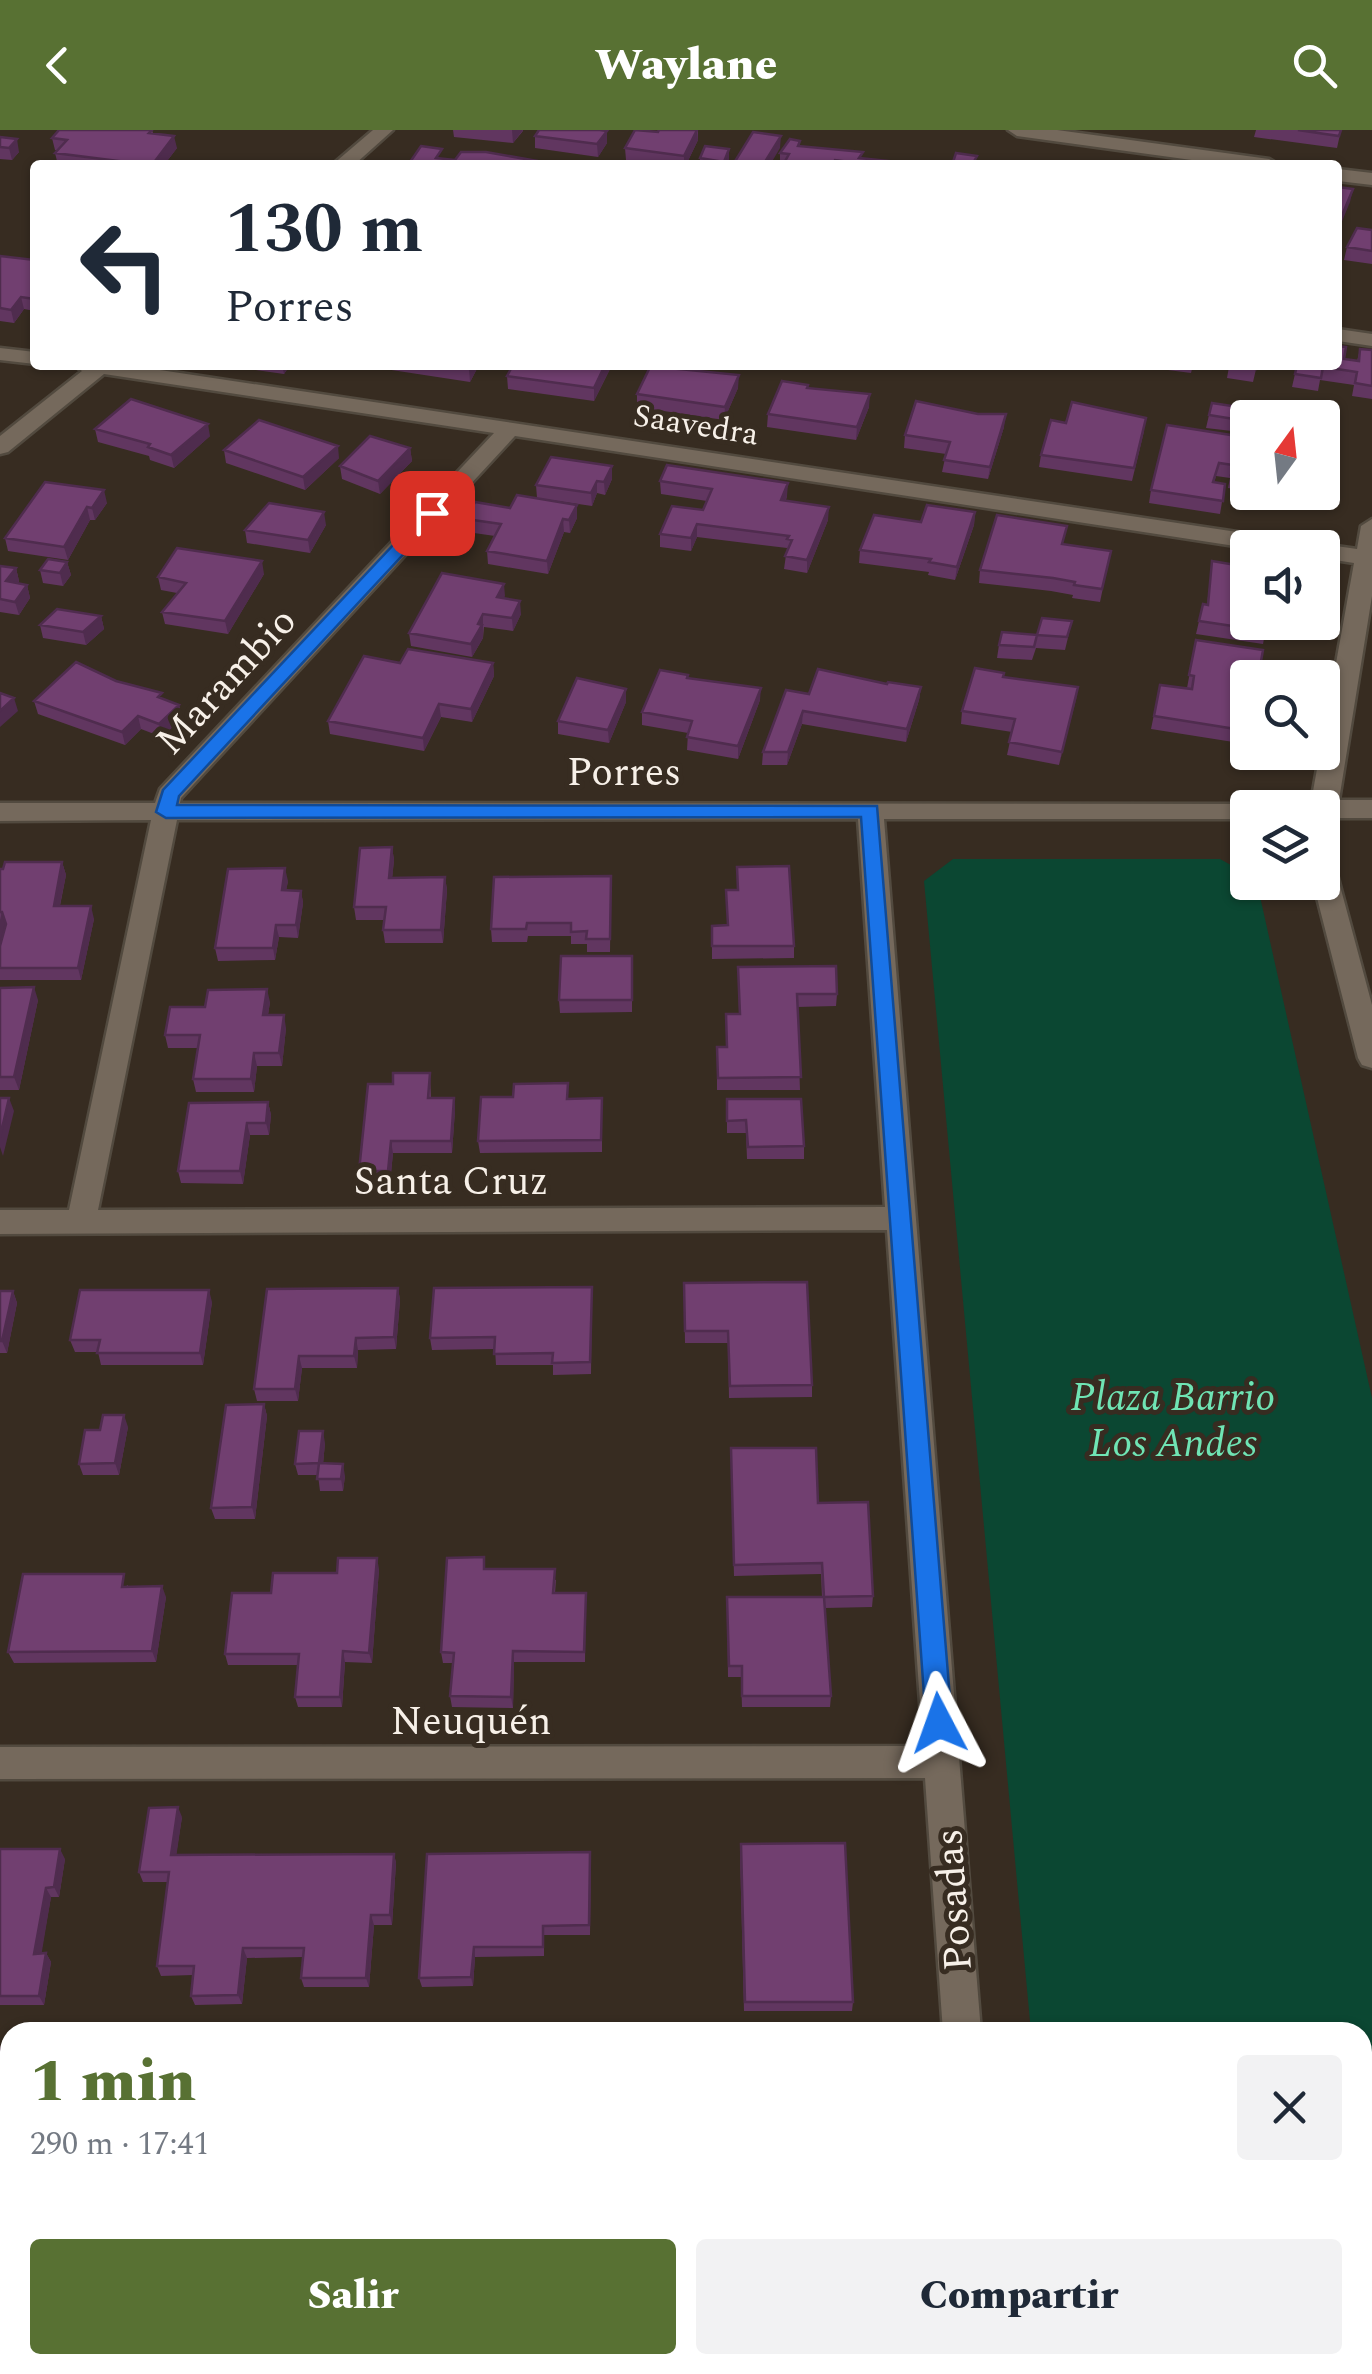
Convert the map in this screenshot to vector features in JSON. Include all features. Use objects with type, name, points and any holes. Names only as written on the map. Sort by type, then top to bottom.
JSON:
[{"type":"street","points":[[348,160],[384,130]]},
{"type":"street","points":[[1017,130],[1233,160]]},
{"type":"street","points":[[1342,175],[1372,179]]},
{"type":"street","points":[[1342,336],[1372,340]]},
{"type":"street","points":[[0,354],[30,357]]},
{"type":"street","points":[[0,447],[91,370]]},
{"type":"street","name":"Saavedra","points":[[122,370],[1230,538]]},
{"type":"street","name":"Marambio","points":[[81,1222],[170,794],[510,429]]},
{"type":"street","points":[[1327,790],[1372,526]]},
{"type":"street","points":[[1340,554],[1367,558]]},
{"type":"street","points":[[1340,813],[1372,809]]},
{"type":"street","name":"Posadas","points":[[870,810],[961,2022]]},
{"type":"street","name":"Porres","points":[[0,812],[1230,810]]},
{"type":"street","points":[[1331,900],[1372,1058]]},
{"type":"street","name":"Santa Cruz","points":[[0,1222],[902,1218]]},
{"type":"street","name":"Neuquén","points":[[0,1763],[942,1762]]},
{"type":"green space","name":"Plaza Barrio Los Andes","points":[[953,859],[1220,859],[1230,865],[1230,900],[1261,900],[1372,1398],[1372,2022],[1030,2022],[924,881]]},
{"type":"building","points":[[59,130],[152,130],[149,133],[174,136],[156,160],[110,160],[55,153],[67,140],[52,138]]},
{"type":"building","points":[[539,130],[607,131],[597,144],[535,136]]},
{"type":"building","points":[[635,130],[697,130],[684,156],[625,148]]},
{"type":"building","points":[[1298,130],[1341,130],[1339,136]]},
{"type":"building","points":[[753,132],[781,136],[766,160],[736,160]]},
{"type":"building","points":[[0,137],[17,139],[9,148],[0,147]]},
{"type":"building","points":[[790,139],[800,141],[798,146],[863,152],[859,158],[878,160],[786,160],[789,154],[780,153]]},
{"type":"building","points":[[421,146],[442,149],[436,158],[455,160],[411,160]]},
{"type":"building","points":[[705,146],[729,149],[725,160],[700,158]]},
{"type":"building","points":[[461,152],[532,160],[455,160]]},
{"type":"building","points":[[956,153],[977,156],[975,160],[954,160]]},
{"type":"building","points":[[1342,188],[1353,189],[1342,215]]},
{"type":"building","points":[[1357,228],[1372,230],[1372,251],[1347,247]]},
{"type":"building","points":[[0,256],[30,259],[30,298],[21,297],[11,310],[0,308]]},
{"type":"building","points":[[1342,346],[1346,347],[1344,359],[1359,361],[1360,349],[1372,350],[1372,386],[1355,383],[1357,372],[1342,370]]},
{"type":"building","points":[[510,370],[603,370],[594,388],[507,376]]},
{"type":"building","points":[[649,370],[739,375],[725,407],[637,394]]},
{"type":"building","points":[[1296,370],[1322,370],[1321,378],[1295,374]]},
{"type":"building","points":[[782,381],[808,385],[807,388],[870,394],[857,427],[768,414]]},
{"type":"building","points":[[131,399],[208,424],[171,455],[148,447],[150,444],[95,429]]},
{"type":"building","points":[[916,401],[978,414],[1006,414],[990,467],[944,460],[950,442],[905,435]]},
{"type":"building","points":[[1072,402],[1146,418],[1134,468],[1041,455],[1051,420],[1066,423]]},
{"type":"building","points":[[1212,403],[1230,406],[1230,418],[1209,415]]},
{"type":"building","points":[[259,420],[338,446],[303,477],[224,450]]},
{"type":"building","points":[[1167,425],[1230,435],[1230,465],[1219,463],[1213,482],[1225,484],[1223,501],[1151,490]]},
{"type":"building","points":[[370,436],[410,448],[378,481],[340,466]]},
{"type":"building","points":[[551,457],[612,466],[604,482],[597,481],[591,493],[536,485]]},
{"type":"building","points":[[667,465],[788,483],[781,500],[829,507],[807,560],[785,556],[792,540],[787,539],[789,536],[697,524],[691,538],[660,534],[672,506],[703,510],[712,489],[660,481]]},
{"type":"building","points":[[45,482],[104,490],[92,508],[87,507],[64,547],[5,538]]},
{"type":"building","points":[[517,495],[577,505],[569,520],[563,519],[547,561],[487,551],[501,524],[466,519],[475,502],[510,508]]},
{"type":"building","points":[[269,503],[324,512],[308,540],[245,530]]},
{"type":"building","points":[[927,505],[975,512],[957,567],[929,562],[931,559],[860,550],[874,515],[921,522]]},
{"type":"building","points":[[997,515],[1067,526],[1062,544],[1111,551],[1102,589],[1053,578],[980,570]]},
{"type":"building","points":[[177,548],[262,561],[225,621],[162,612],[186,583],[158,577]]},
{"type":"building","points":[[48,559],[67,562],[60,573],[40,570]]},
{"type":"building","points":[[1212,561],[1230,564],[1230,626],[1199,621],[1203,604],[1208,605]]},
{"type":"building","points":[[0,566],[16,568],[6,581],[27,585],[15,602],[0,599]]},
{"type":"building","points":[[442,573],[504,584],[497,597],[520,601],[512,618],[483,614],[478,624],[482,625],[471,644],[409,633]]},
{"type":"building","points":[[57,609],[101,616],[83,632],[40,625]]},
{"type":"building","points":[[1042,618],[1072,621],[1067,637],[1037,635]]},
{"type":"building","points":[[1002,632],[1037,635],[1034,647],[999,645]]},
{"type":"building","points":[[1196,640],[1263,650],[1261,660],[1230,660],[1230,728],[1154,716],[1160,685],[1192,689],[1194,676],[1189,675]]},
{"type":"building","points":[[408,649],[493,663],[471,709],[439,704],[423,738],[328,721],[364,656],[400,663]]},
{"type":"building","points":[[76,662],[116,681],[162,693],[158,697],[179,705],[159,724],[138,716],[122,732],[34,701]]},
{"type":"building","points":[[975,668],[1004,673],[1003,677],[1078,687],[1062,752],[1009,742],[1015,719],[962,711]]},
{"type":"building","points":[[818,669],[921,687],[907,729],[803,711],[788,752],[763,752],[786,690],[809,694]]},
{"type":"building","points":[[660,670],[688,675],[687,678],[761,688],[738,746],[687,737],[692,721],[642,712]]},
{"type":"building","points":[[577,678],[626,689],[608,730],[558,721]]},
{"type":"building","points":[[0,693],[14,698],[0,711]]},
{"type":"building","points":[[392,847],[389,878],[445,877],[441,930],[383,930],[386,907],[354,907],[360,848]]},
{"type":"building","points":[[5,862],[62,862],[54,906],[91,906],[78,968],[0,968],[6,924],[0,912],[0,869]]},
{"type":"building","points":[[789,866],[794,946],[712,946],[712,926],[728,925],[726,890],[738,890],[737,867]]},
{"type":"building","points":[[285,868],[282,890],[301,891],[296,925],[276,925],[273,948],[215,948],[228,869]]},
{"type":"building","points":[[611,876],[610,939],[586,939],[587,931],[571,932],[571,923],[527,923],[526,929],[491,929],[494,877]]},
{"type":"building","points":[[561,956],[632,956],[632,1000],[559,1000]]},
{"type":"building","points":[[836,966],[837,994],[797,994],[801,1077],[718,1078],[717,1047],[727,1047],[726,1014],[740,1014],[738,967]]},
{"type":"building","points":[[34,987],[14,1077],[0,1077],[0,988]]},
{"type":"building","points":[[267,989],[263,1015],[284,1015],[279,1053],[254,1053],[251,1079],[193,1079],[200,1035],[165,1035],[170,1007],[205,1007],[208,990]]},
{"type":"building","points":[[393,1073],[430,1073],[428,1098],[454,1098],[451,1141],[391,1141],[388,1171],[359,1171],[368,1084],[393,1084]]},
{"type":"building","points":[[568,1083],[567,1099],[602,1098],[601,1140],[478,1141],[481,1097],[513,1097],[514,1084]]},
{"type":"building","points":[[0,1098],[9,1098],[0,1137]]},
{"type":"building","points":[[727,1099],[801,1099],[804,1146],[748,1147],[746,1120],[727,1121]]},
{"type":"building","points":[[268,1102],[266,1123],[247,1123],[240,1171],[178,1171],[189,1103]]},
{"type":"building","points":[[807,1282],[812,1385],[730,1386],[728,1331],[685,1331],[684,1283]]},
{"type":"building","points":[[592,1287],[590,1362],[552,1363],[553,1353],[494,1354],[495,1337],[430,1338],[434,1288]]},
{"type":"building","points":[[398,1288],[394,1337],[356,1338],[354,1356],[299,1356],[295,1389],[254,1389],[267,1289]]},
{"type":"building","points":[[80,1290],[209,1290],[200,1353],[97,1353],[100,1340],[70,1340]]},
{"type":"building","points":[[0,1291],[13,1291],[2,1341],[0,1341]]},
{"type":"building","points":[[264,1404],[252,1507],[211,1508],[226,1405]]},
{"type":"building","points":[[103,1415],[124,1415],[115,1463],[79,1464],[85,1430],[100,1430]]},
{"type":"building","points":[[299,1431],[323,1431],[319,1463],[295,1464]]},
{"type":"building","points":[[731,1448],[816,1448],[818,1503],[868,1502],[873,1596],[824,1597],[822,1563],[734,1565]]},
{"type":"building","points":[[319,1463],[343,1464],[341,1479],[317,1479]]},
{"type":"building","points":[[484,1557],[484,1569],[555,1569],[553,1593],[586,1593],[584,1652],[513,1651],[511,1697],[450,1696],[454,1653],[441,1652],[447,1558]]},
{"type":"building","points":[[338,1558],[377,1558],[369,1653],[343,1651],[340,1697],[295,1697],[299,1654],[225,1654],[232,1593],[271,1593],[273,1573],[337,1573]]},
{"type":"building","points":[[23,1574],[124,1574],[122,1587],[162,1586],[152,1651],[8,1652]]},
{"type":"building","points":[[727,1597],[824,1597],[831,1696],[742,1696],[742,1666],[729,1666]]},
{"type":"building","points":[[178,1807],[171,1855],[394,1854],[390,1915],[371,1915],[366,1978],[301,1978],[304,1948],[243,1948],[238,1995],[191,1996],[194,1966],[157,1966],[169,1872],[139,1872],[149,1808]]},
{"type":"building","points":[[845,1843],[853,2002],[745,2002],[741,1844]]},
{"type":"building","points":[[0,1849],[60,1849],[54,1887],[46,1888],[34,1954],[46,1953],[39,1996],[0,1996]]},
{"type":"building","points":[[590,1852],[589,1925],[543,1926],[543,1947],[474,1947],[471,1977],[419,1978],[427,1854]]},
{"type":"route","points":[[432,513],[170,794],[166,812],[870,810],[939,1723]]}]
